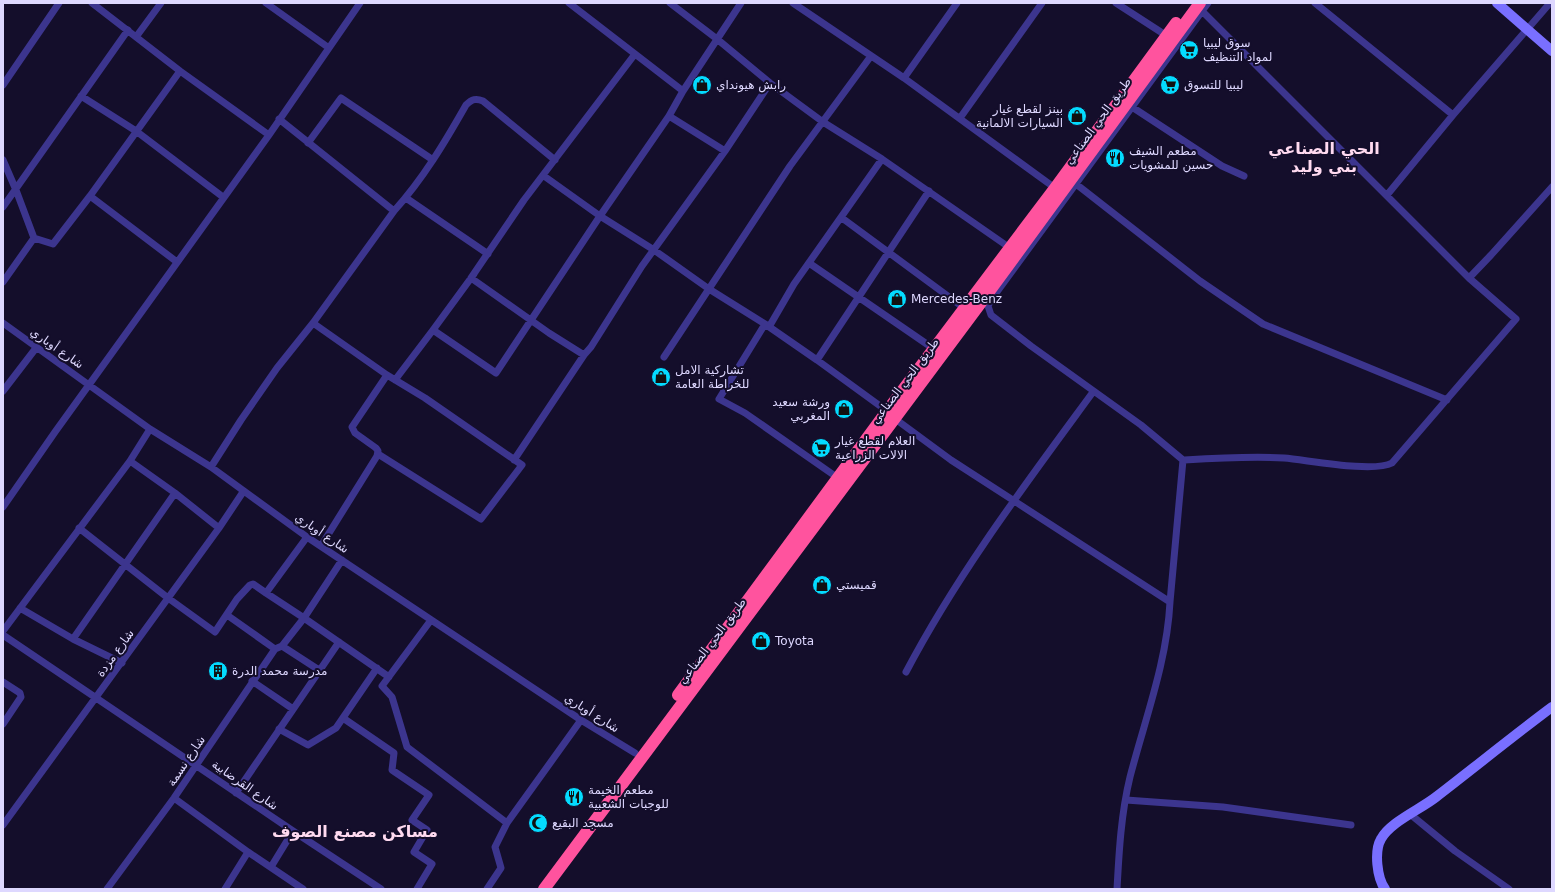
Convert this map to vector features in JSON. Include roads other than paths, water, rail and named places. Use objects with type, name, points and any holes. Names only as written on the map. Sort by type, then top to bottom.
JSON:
[{"type":"highway","points":[[534,889],[838,478],[891,414],[934,349],[1191,3]]},
{"type":"highway","name":"طريق الحي الصناعي","points":[[544,889],[891,414],[979,306],[1201,7]]},
{"type":"street","points":[[3,85],[59,3]]},
{"type":"street","points":[[92,3],[180,71],[269,135]]},
{"type":"street","points":[[136,37],[161,3]]},
{"type":"street","points":[[266,3],[329,48]]},
{"type":"street","points":[[3,507],[223,197],[269,135],[360,3]]},
{"type":"street","points":[[570,3],[682,91]]},
{"type":"street","points":[[670,3],[717,39],[770,83],[823,122],[882,159],[1010,248]]},
{"type":"street","points":[[433,330],[496,373],[600,216],[669,116],[682,91],[741,3]]},
{"type":"street","points":[[793,3],[904,78],[1055,188]]},
{"type":"street","points":[[904,78],[957,3]]},
{"type":"street","points":[[960,118],[1042,3]]},
{"type":"street","points":[[1116,3],[1167,36]]},
{"type":"street","points":[[990,315],[988,310],[989,303],[1132,107],[1201,7],[1208,3]]},
{"type":"street","points":[[1315,3],[1453,115]]},
{"type":"street","points":[[1497,3],[1552,51]]},
{"type":"street","points":[[1387,195],[1453,115],[1550,3]]},
{"type":"street","points":[[979,306],[1093,392],[1141,425],[1183,460],[1236,457],[1284,458],[1358,466],[1386,466],[1392,463],[1516,319],[1469,278],[1201,7]]},
{"type":"street","points":[[3,207],[128,30]]},
{"type":"street","points":[[395,380],[474,274],[524,200],[544,176],[554,160],[635,54]]},
{"type":"street","points":[[664,357],[790,166],[871,56]]},
{"type":"street","points":[[34,238],[53,244],[90,196],[180,71]]},
{"type":"street","points":[[514,460],[584,355],[591,347],[618,302],[725,151],[770,83]]},
{"type":"street","points":[[81,96],[136,131],[223,197]]},
{"type":"street","points":[[308,143],[341,98],[433,160]]},
{"type":"street","points":[[211,467],[277,368],[314,323],[394,211],[406,198],[433,160],[466,105],[471,100],[477,98],[483,101],[554,160]]},
{"type":"street","points":[[1132,107],[1222,166],[1244,176]]},
{"type":"street","points":[[669,116],[725,151]]},
{"type":"street","points":[[279,119],[394,211]]},
{"type":"street","points":[[838,478],[745,413],[719,399],[794,284],[842,218],[882,159]]},
{"type":"street","points":[[3,160],[34,238]]},
{"type":"street","points":[[544,176],[600,216],[654,250],[709,289],[767,325],[817,360],[952,460],[1170,602]]},
{"type":"street","points":[[1076,184],[1200,282],[1263,324],[1447,400]]},
{"type":"street","points":[[1469,278],[1552,187]]},
{"type":"street","points":[[817,360],[929,191]]},
{"type":"street","points":[[90,196],[177,262]]},
{"type":"street","points":[[406,198],[488,254]]},
{"type":"street","points":[[842,218],[964,308]]},
{"type":"street","points":[[3,282],[34,238]]},
{"type":"street","points":[[809,263],[934,349]]},
{"type":"street","points":[[474,274],[471,278],[530,320],[584,355]]},
{"type":"street","name":"شارع أوباري","points":[[3,323],[150,429],[211,467],[243,492],[307,537],[580,720],[635,753]]},
{"type":"street","points":[[314,323],[386,375],[425,398],[522,465],[481,519],[378,454],[376,448],[355,433],[352,427],[386,375]]},
{"type":"street","points":[[3,391],[36,348]]},
{"type":"street","points":[[906,672],[926,633],[960,580],[1014,500],[1093,392]]},
{"type":"street","points":[[3,631],[130,461],[150,429]]},
{"type":"street","points":[[321,546],[378,454]]},
{"type":"street","points":[[1117,889],[1119,850],[1130,778],[1159,677],[1165,642],[1183,460]]},
{"type":"street","points":[[130,461],[175,493],[219,528]]},
{"type":"street","name":"شارع مزدة","points":[[3,825],[96,699],[219,528],[243,492]]},
{"type":"street","points":[[73,639],[175,493]]},
{"type":"street","points":[[79,528],[168,598],[215,632],[226,615],[250,585],[254,584],[389,677]]},
{"type":"street","points":[[266,593],[307,537]]},
{"type":"street","points":[[226,615],[275,648],[282,646],[304,618],[342,560]]},
{"type":"street","points":[[20,608],[73,639],[122,662]]},
{"type":"street","points":[[431,620],[382,686],[392,697],[407,747],[507,823]]},
{"type":"street","name":"شارع القرضابية","points":[[3,635],[96,699],[381,889]]},
{"type":"street","points":[[236,793],[339,642]]},
{"type":"street","points":[[282,646],[320,670]]},
{"type":"street","name":"شارع نسمة","points":[[107,889],[174,798],[275,648]]},
{"type":"street","points":[[279,730],[308,745],[336,728],[377,668]]},
{"type":"street","points":[[252,681],[293,709]]},
{"type":"street","points":[[3,682],[20,693],[21,697],[3,724]]},
{"type":"street","points":[[1385,889],[1378,864],[1378,846],[1384,835],[1410,814],[1435,798],[1507,740],[1552,708]]},
{"type":"street","points":[[343,718],[394,753]]},
{"type":"street","points":[[487,889],[501,868],[495,847],[507,823],[580,720]]},
{"type":"street","points":[[394,753],[407,747]]},
{"type":"street","points":[[394,753],[392,770],[429,796],[412,820],[427,830],[414,852],[432,864],[417,889]]},
{"type":"street","points":[[174,798],[248,852],[303,889]]},
{"type":"street","points":[[1126,800],[1223,807],[1351,825]]},
{"type":"street","points":[[1410,814],[1455,851],[1510,889]]},
{"type":"street","points":[[271,867],[293,831]]},
{"type":"street","points":[[225,889],[248,852]]},
{"type":"place","name":"سوق ليبيا لمواد التنظيف","points":[[1189,50]]},
{"type":"place","name":"رابش هيونداي","points":[[702,85]]},
{"type":"place","name":"ليبيا للتسوق","points":[[1170,85]]},
{"type":"place","name":"بينز لقطع غيار السيارات الالمانية","points":[[1077,116]]},
{"type":"place","name":"مطعم الشيف حسين للمشويات","points":[[1115,158]]},
{"type":"place","name":"Mercedes-Benz","points":[[897,299]]},
{"type":"place","name":"تشاركية الامل للخراطة العامة","points":[[661,377]]},
{"type":"place","name":"ورشة سعيد المغربي","points":[[844,409]]},
{"type":"place","name":"العلام لقطع غيار الالات الزراعية","points":[[821,448]]},
{"type":"place","name":"قميستي","points":[[822,585]]},
{"type":"place","name":"Toyota","points":[[761,641]]},
{"type":"place","name":"مدرسة محمد الدرة","points":[[218,671]]},
{"type":"place","name":"مطعم الخيمة للوجبات الشعبية","points":[[574,797]]},
{"type":"place","name":"مسجد البقيع","points":[[538,823]]},
{"type":"district","name":"الحي الصناعي بني وليد","points":[[1324,157]]},
{"type":"district","name":"مساكن مصنع الصوف","points":[[355,831]]}]
